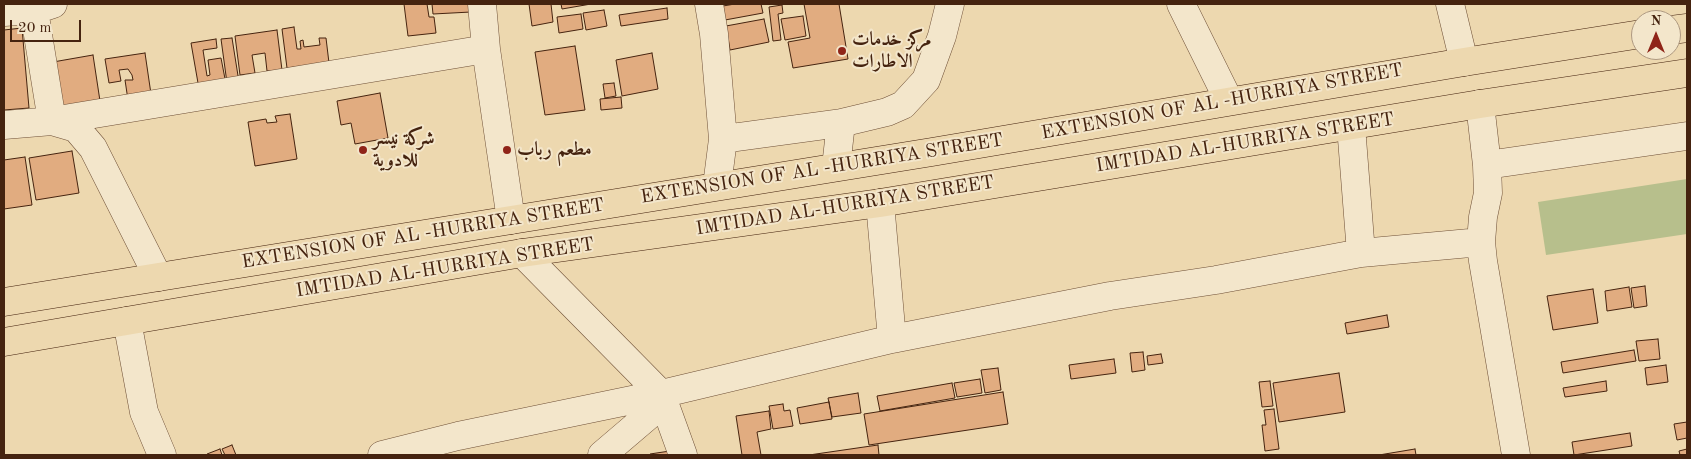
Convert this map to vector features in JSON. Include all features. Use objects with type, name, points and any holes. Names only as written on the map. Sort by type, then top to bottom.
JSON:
[{"type":"main road","name":"EXTENSION OF AL -HURRIYA STREET","points":[[4,302],[932,152],[1229,101],[1631,36]]},
{"type":"main road","name":"IMTIDAD AL-HURRIYA STREET","points":[[4,342],[522,253],[940,193],[1480,104],[1687,73]]},
{"type":"main road","points":[[932,152],[940,193]]},
{"type":"street","points":[[482,4],[486,49],[511,220]]},
{"type":"street","points":[[709,4],[714,34],[723,139],[717,186]]},
{"type":"street","points":[[723,139],[841,123],[887,112],[903,105],[926,80],[942,36],[950,4]]},
{"type":"street","points":[[1181,4],[1229,101]]},
{"type":"street","points":[[1450,4],[1464,62]]},
{"type":"street","points":[[4,12],[40,6],[52,121]]},
{"type":"street","points":[[4,125],[52,121],[486,49]]},
{"type":"street","points":[[1480,104],[1487,165],[1488,193],[1483,217],[1481,242],[1516,455]]},
{"type":"street","points":[[52,121],[76,128],[93,148],[158,277]]},
{"type":"street","points":[[836,166],[841,123]]},
{"type":"street","points":[[1351,126],[1361,253]]},
{"type":"street","points":[[1487,165],[1687,136]]},
{"type":"street","points":[[880,202],[892,340]]},
{"type":"street","points":[[382,455],[458,436],[662,399],[892,340],[1110,296],[1216,280],[1361,253],[1481,242]]},
{"type":"street","points":[[522,253],[662,399],[682,455]]},
{"type":"street","points":[[127,321],[144,412],[162,455]]},
{"type":"street","points":[[602,455],[662,399]]},
{"type":"green space","points":[[1687,179],[1687,234],[1546,255],[1538,202]]},
{"type":"building","points":[[404,4],[427,4],[429,17],[434,17],[436,33],[408,36]]},
{"type":"building","points":[[432,4],[471,4],[471,12],[433,14]]},
{"type":"building","points":[[529,4],[551,4],[553,22],[532,26]]},
{"type":"building","points":[[561,4],[591,4],[562,9]]},
{"type":"building","points":[[761,4],[763,13],[725,20],[723,6]]},
{"type":"building","points":[[804,4],[839,4],[848,59],[793,68],[788,42],[810,38]]},
{"type":"building","points":[[782,5],[783,13],[778,14],[781,40],[773,41],[769,7]]},
{"type":"building","points":[[667,8],[668,19],[621,26],[619,15]]},
{"type":"building","points":[[604,10],[607,26],[586,30],[583,13]]},
{"type":"building","points":[[581,14],[583,29],[559,33],[557,17]]},
{"type":"building","points":[[803,16],[806,36],[785,40],[781,19]]},
{"type":"building","points":[[764,19],[769,42],[730,50],[726,26]]},
{"type":"building","points":[[294,27],[297,49],[301,49],[300,41],[303,40],[304,47],[320,45],[319,38],[326,38],[329,63],[287,68],[282,29]]},
{"type":"building","points":[[22,28],[29,108],[4,110],[4,30]]},
{"type":"building","points":[[277,30],[282,70],[267,71],[265,53],[252,55],[255,73],[240,75],[235,36]]},
{"type":"building","points":[[232,38],[239,82],[227,83],[221,39]]},
{"type":"building","points":[[216,39],[217,48],[203,50],[207,76],[210,75],[208,60],[221,58],[226,84],[198,83],[191,43]]},
{"type":"building","points":[[575,46],[585,110],[545,115],[535,52]]},
{"type":"building","points":[[145,53],[151,94],[128,100],[125,80],[133,80],[132,75],[128,69],[119,70],[121,81],[109,83],[105,59]]},
{"type":"building","points":[[652,53],[658,89],[622,96],[616,60]]},
{"type":"building","points":[[93,55],[100,101],[60,108],[53,62]]},
{"type":"building","points":[[614,83],[616,96],[605,98],[603,84]]},
{"type":"building","points":[[380,93],[388,138],[355,144],[351,123],[341,125],[337,101]]},
{"type":"building","points":[[621,97],[622,108],[601,110],[600,99]]},
{"type":"building","points":[[290,114],[297,159],[255,166],[248,122],[266,119],[267,123],[277,122],[275,116]]},
{"type":"building","points":[[72,151],[79,193],[36,200],[29,158]]},
{"type":"building","points":[[25,157],[32,205],[4,209],[4,160]]},
{"type":"building","points":[[1645,286],[1647,306],[1634,308],[1631,288]]},
{"type":"building","points":[[1629,287],[1632,307],[1607,311],[1605,291]]},
{"type":"building","points":[[1593,289],[1598,323],[1553,330],[1547,296]]},
{"type":"building","points":[[1387,315],[1389,327],[1347,334],[1345,323]]},
{"type":"building","points":[[1658,339],[1660,359],[1639,361],[1636,341]]},
{"type":"building","points":[[1634,350],[1636,361],[1563,373],[1561,362]]},
{"type":"building","points":[[1143,352],[1145,370],[1132,372],[1130,353]]},
{"type":"building","points":[[1161,354],[1163,363],[1148,365],[1147,356]]},
{"type":"building","points":[[1114,359],[1116,373],[1071,379],[1069,365]]},
{"type":"building","points":[[1666,365],[1668,382],[1647,385],[1645,368]]},
{"type":"building","points":[[998,368],[1001,390],[985,393],[981,370]]},
{"type":"building","points":[[1339,373],[1345,412],[1279,422],[1273,383]]},
{"type":"building","points":[[980,379],[982,393],[957,397],[954,383]]},
{"type":"building","points":[[1270,381],[1273,406],[1262,407],[1259,382]]},
{"type":"building","points":[[1606,381],[1607,391],[1565,397],[1563,388]]},
{"type":"building","points":[[952,383],[955,398],[880,411],[877,396]]},
{"type":"building","points":[[1003,392],[1008,424],[869,445],[864,414]]},
{"type":"building","points":[[858,393],[861,413],[832,417],[828,398]]},
{"type":"building","points":[[829,402],[832,419],[800,424],[797,408]]},
{"type":"building","points":[[783,404],[784,411],[790,410],[793,426],[773,429],[769,406]]},
{"type":"building","points":[[1274,409],[1279,449],[1265,451],[1262,425],[1266,425],[1264,410]]},
{"type":"building","points":[[769,411],[771,429],[757,432],[761,455],[742,455],[736,416]]},
{"type":"building","points":[[1687,422],[1687,438],[1677,440],[1674,424]]},
{"type":"building","points":[[1630,433],[1632,446],[1574,455],[1572,442]]},
{"type":"building","points":[[232,445],[236,455],[225,455],[222,449]]},
{"type":"building","points":[[878,445],[879,455],[809,455]]},
{"type":"building","points":[[220,449],[222,455],[207,455],[207,454]]},
{"type":"building","points":[[1415,449],[1416,455],[1379,455]]},
{"type":"building","points":[[1687,449],[1687,455],[1680,455],[1679,451]]},
{"type":"building","points":[[670,451],[670,455],[650,454]]},
{"type":"place","name":"مركز خدمات الاطارات","points":[[842,51]]},
{"type":"place","name":"شركة نيسر للادوية","points":[[363,150]]},
{"type":"place","name":"مطعم رباب","points":[[507,150]]}]
